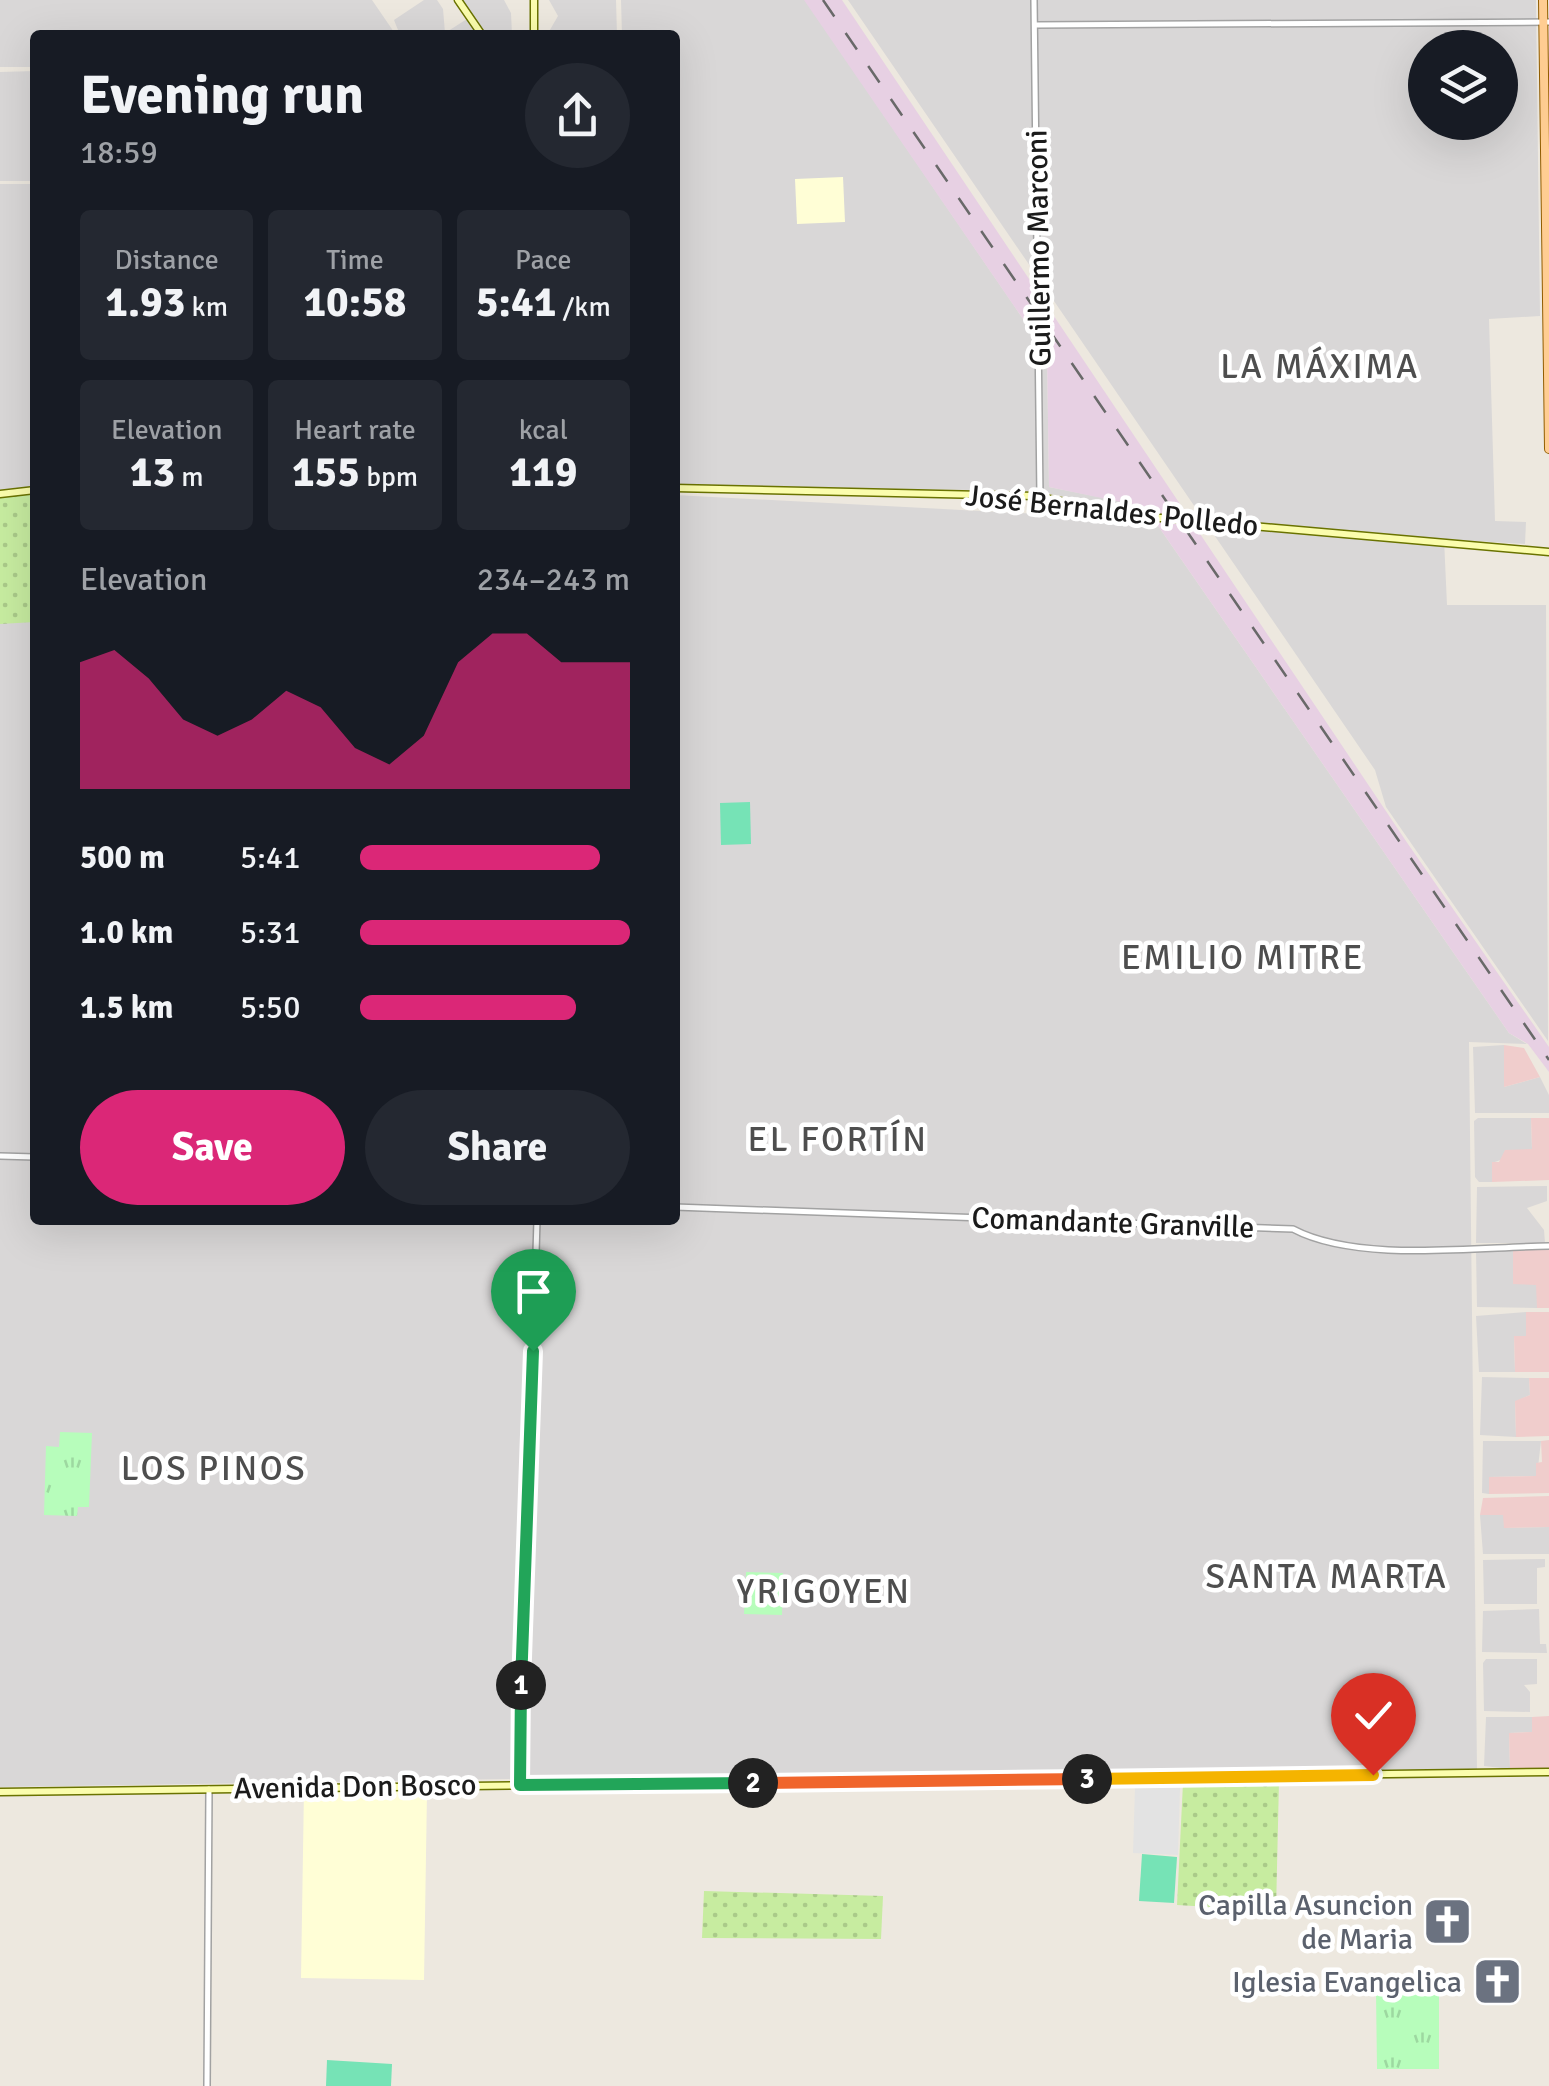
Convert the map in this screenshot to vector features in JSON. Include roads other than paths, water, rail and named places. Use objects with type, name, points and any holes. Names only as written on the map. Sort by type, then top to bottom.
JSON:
[{"type":"main road","points":[[458,0],[479,30]]},
{"type":"main road","points":[[534,0],[534,30]]},
{"type":"main road","points":[[1542,0],[1546,21],[1549,449]]},
{"type":"main road","name":"José Bernaldes Polledo","points":[[680,488],[1040,497],[1138,516],[1549,552]]},
{"type":"main road","points":[[0,494],[30,491]]},
{"type":"main road","name":"Avenida Don Bosco","points":[[0,1792],[1549,1772]]},
{"type":"street","name":"Guillermo Marconi","points":[[1034,0],[1040,497]]},
{"type":"street","points":[[1034,25],[1546,21]]},
{"type":"street","points":[[0,1156],[30,1158]]},
{"type":"street","name":"Comandante Granville","points":[[680,1207],[1293,1229],[1307,1238],[1369,1248],[1549,1246]]},
{"type":"street","points":[[520,1785],[537,1225]]},
{"type":"street","points":[[207,2086],[209,1789]]},
{"type":"railway","points":[[823,0],[1549,1060]]},
{"type":"place","name":"Capilla Asuncion de Maria","points":[[1448,1922]]},
{"type":"place","name":"Iglesia Evangelica","points":[[1497,1982]]},
{"type":"district","name":"LA MÁXIMA","points":[[1320,366]]},
{"type":"district","name":"EMILIO MITRE","points":[[1243,957]]},
{"type":"district","name":"EL FORTÍN","points":[[838,1139]]},
{"type":"district","name":"LOS PINOS","points":[[214,1468]]},
{"type":"district","name":"SANTA MARTA","points":[[1327,1576]]},
{"type":"district","name":"YRIGOYEN","points":[[824,1591]]}]
